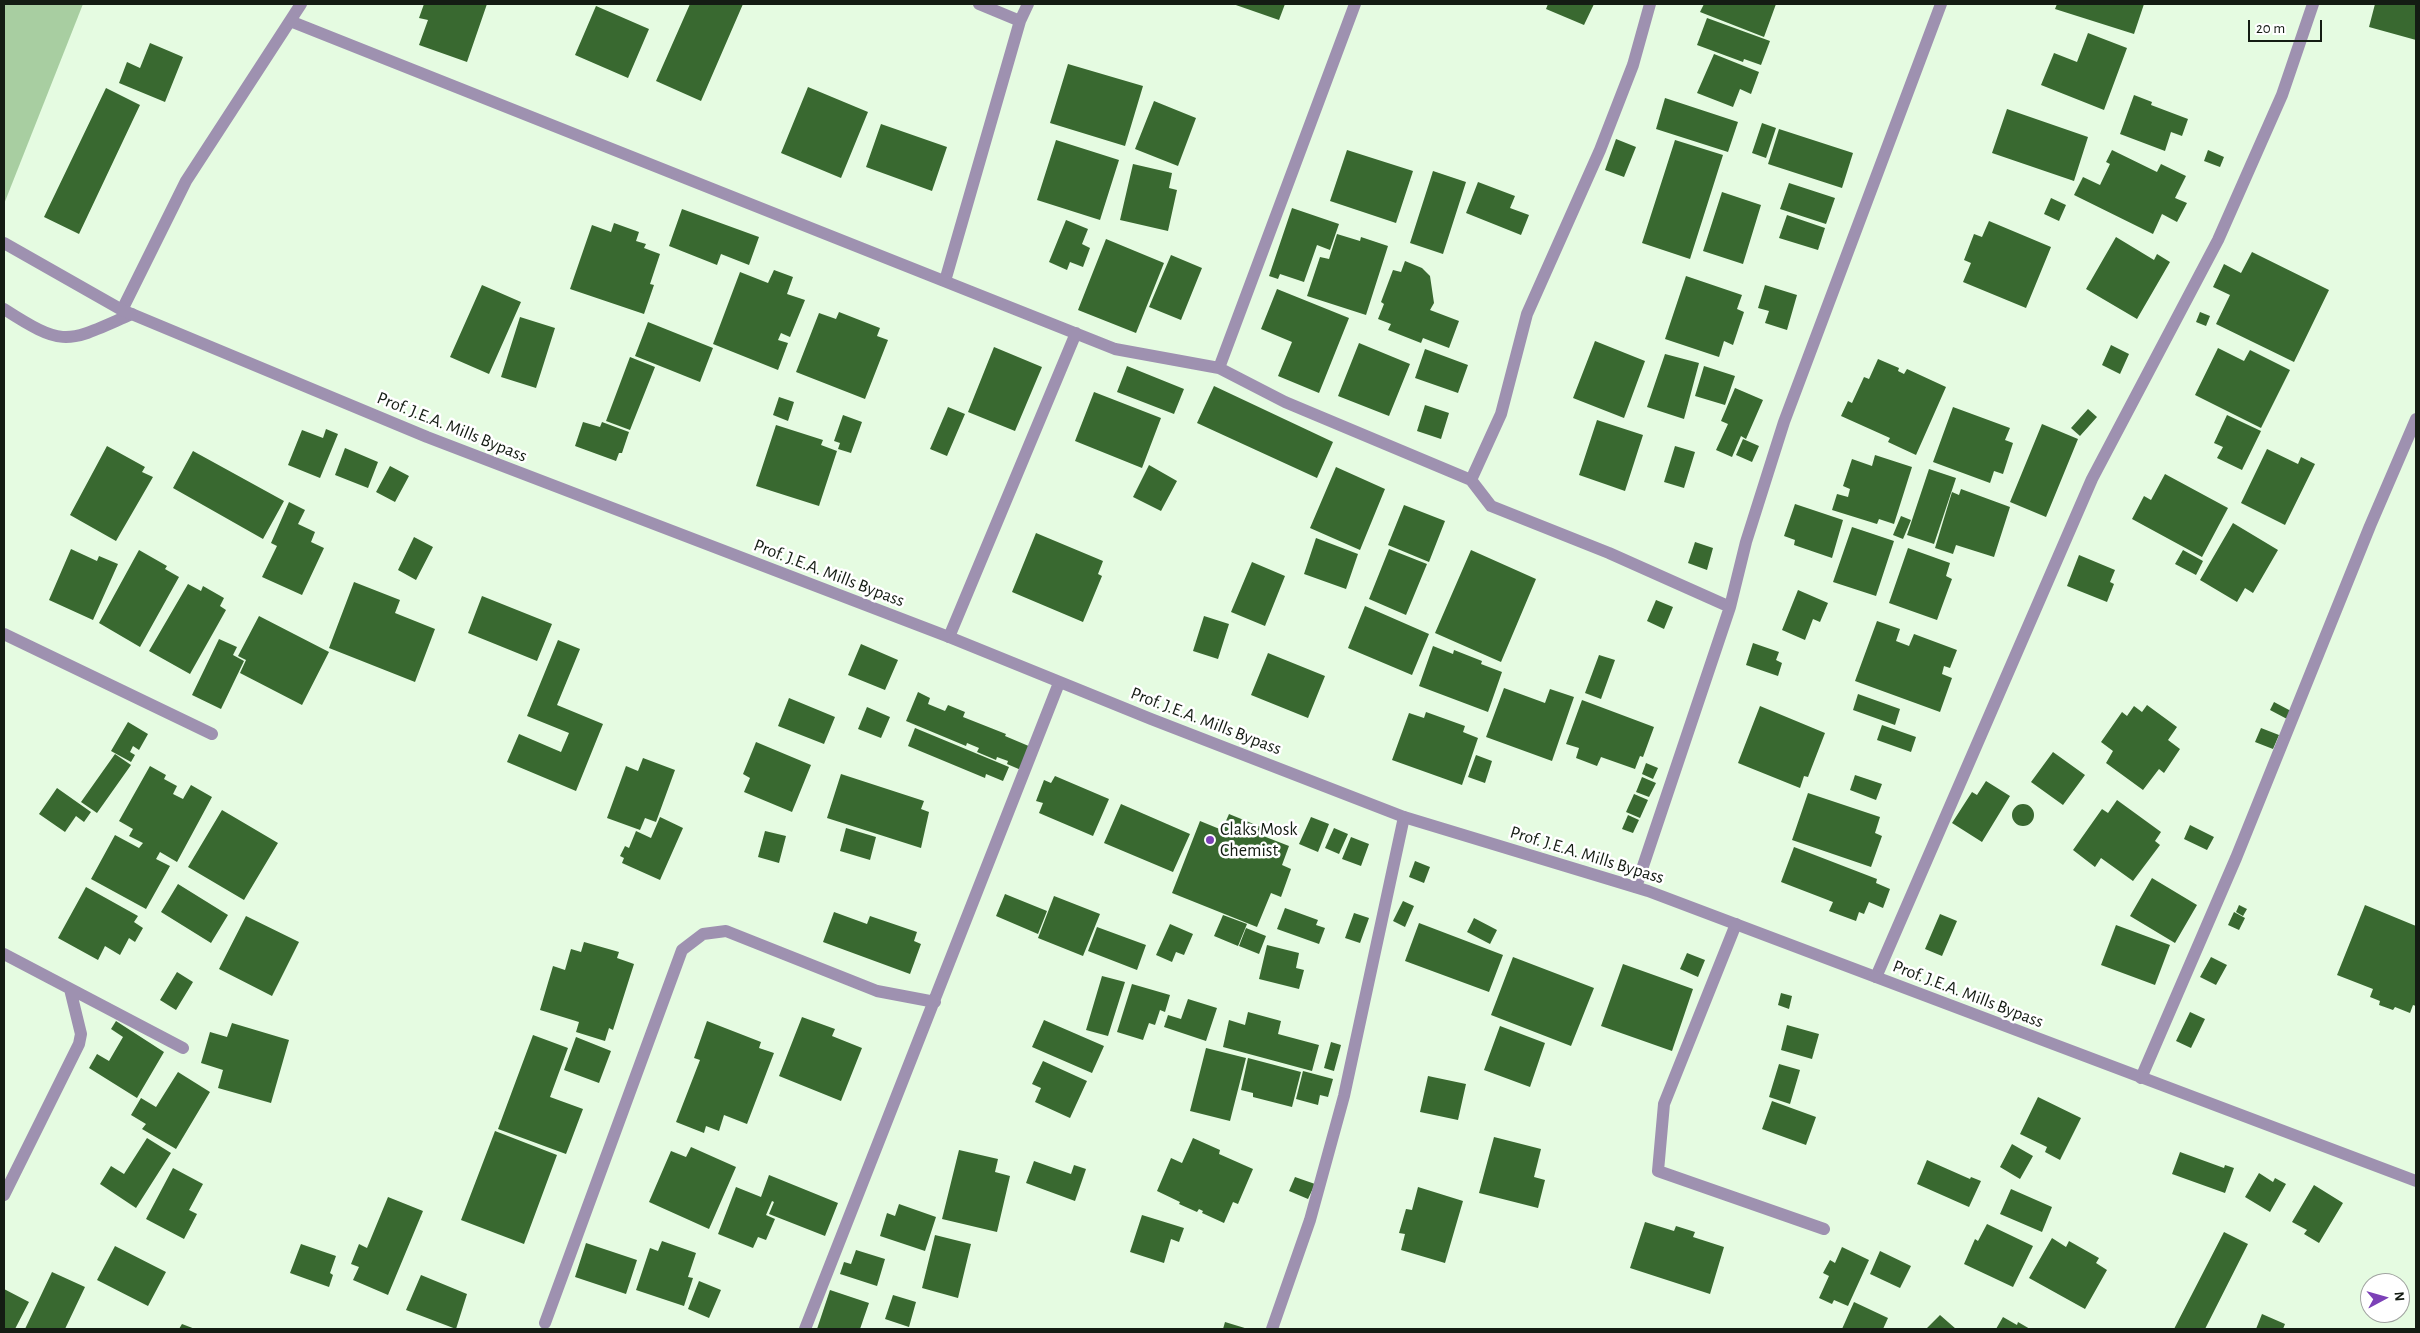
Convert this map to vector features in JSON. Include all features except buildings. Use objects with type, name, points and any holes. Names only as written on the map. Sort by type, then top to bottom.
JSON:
[{"type":"street","points":[[4,309],[45,334],[62,338],[78,337],[127,312],[186,181],[301,4]]},
{"type":"street","points":[[979,4],[1020,21]]},
{"type":"street","points":[[945,281],[1020,21],[1028,4]]},
{"type":"street","points":[[1219,368],[1355,4]]},
{"type":"street","points":[[1471,480],[1501,414],[1527,314],[1600,150],[1633,65],[1650,4]]},
{"type":"street","points":[[1636,887],[1730,608],[1746,542],[1784,422],[1941,4]]},
{"type":"street","points":[[1876,977],[2092,479],[2218,240],[2282,95],[2313,4]]},
{"type":"street","points":[[290,21],[1115,349],[1219,368],[1285,402],[1471,480],[1491,506],[1609,553],[1730,608]]},
{"type":"street","name":"Prof. J.E.A. Mills Bypass","points":[[4,243],[127,312],[427,437],[949,637],[1059,683],[1404,817],[1636,887],[2416,1181]]},
{"type":"street","points":[[949,637],[1076,334]]},
{"type":"street","points":[[2141,1078],[2236,858],[2370,526],[2416,419]]},
{"type":"street","points":[[4,634],[212,734]]},
{"type":"street","points":[[805,1329],[1059,683]]},
{"type":"street","points":[[1272,1329],[1310,1220],[1344,1096],[1404,817]]},
{"type":"street","points":[[1736,924],[1664,1104],[1658,1171],[1824,1229]]},
{"type":"street","points":[[545,1323],[682,950],[703,934],[726,931],[877,990],[935,1002]]},
{"type":"street","points":[[4,954],[184,1048]]},
{"type":"street","points":[[4,1194],[79,1044],[81,1034],[70,989]]},
{"type":"green space","points":[[4,4],[83,4],[4,204]]},
{"type":"place","name":"Claks Mosk Chemist","points":[[1210,840]]}]
